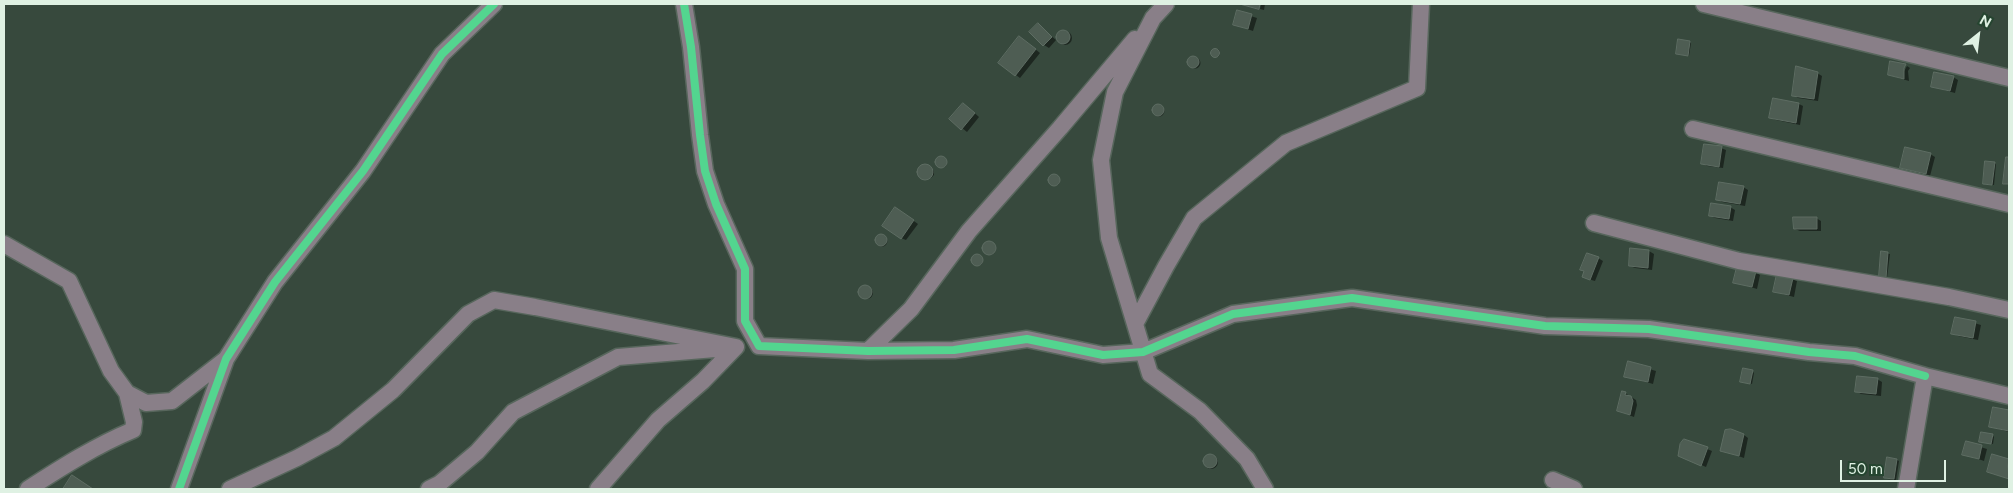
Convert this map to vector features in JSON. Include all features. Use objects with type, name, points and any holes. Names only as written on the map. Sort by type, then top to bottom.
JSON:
[{"type":"street","points":[[179,489],[226,359],[275,282],[363,171],[442,54],[494,4]]},
{"type":"street","points":[[684,4],[691,47],[705,171],[716,204],[745,269],[745,321],[760,346]]},
{"type":"street","points":[[868,351],[910,309],[969,231],[1166,4]]},
{"type":"street","points":[[1135,324],[1194,218],[1286,142],[1416,88],[1421,4]]},
{"type":"street","points":[[1704,4],[2009,78]]},
{"type":"street","points":[[1153,18],[1115,92],[1101,160],[1109,238],[1150,374],[1200,411],[1247,460],[1265,489]]},
{"type":"street","points":[[1692,129],[2009,204]]},
{"type":"street","points":[[1594,223],[1739,261],[1949,297],[2009,310]]},
{"type":"street","points":[[4,244],[69,281],[111,371],[127,394],[134,422],[133,430],[105,442],[68,462],[28,489]]},
{"type":"street","points":[[429,489],[439,484],[477,452],[513,412],[618,357],[668,351],[760,346],[868,351],[954,350],[1027,339],[1103,355],[1144,352],[1233,314],[1352,298],[1431,311],[1545,326],[1649,329],[1809,352],[1855,356],[1924,376],[2009,396]]},
{"type":"street","points":[[230,489],[297,458],[334,438],[392,390],[468,314],[494,300],[736,347]]},
{"type":"street","points":[[598,489],[658,420],[703,381],[736,347]]},
{"type":"street","points":[[127,394],[146,403],[172,401],[226,359]]},
{"type":"street","points":[[1906,489],[1924,376]]},
{"type":"street","points":[[1553,480],[1574,489]]},
{"type":"building","points":[[1240,4],[1260,4],[1259,9]]},
{"type":"building","points":[[1237,10],[1252,14],[1248,29],[1233,25]]},
{"type":"building","points":[[1038,23],[1052,37],[1043,46],[1029,32]]},
{"type":"building","points":[[1060,30],[1066,30],[1070,37],[1066,44],[1060,44],[1056,40],[1056,34]]},
{"type":"building","points":[[1019,36],[1036,49],[1015,76],[998,63]]},
{"type":"building","points":[[1678,39],[1690,41],[1688,56],[1676,54]]},
{"type":"building","points":[[1215,48],[1220,53],[1215,58],[1210,53]]},
{"type":"building","points":[[1193,56],[1199,62],[1193,68],[1187,62]]},
{"type":"building","points":[[1890,61],[1906,64],[1904,79],[1888,75]]},
{"type":"building","points":[[1796,66],[1818,72],[1814,99],[1792,96]]},
{"type":"building","points":[[1934,72],[1954,76],[1950,91],[1931,87]]},
{"type":"building","points":[[1773,98],[1799,103],[1796,123],[1769,118]]},
{"type":"building","points":[[963,103],[975,113],[961,130],[949,119]]},
{"type":"building","points":[[1156,104],[1160,104],[1164,110],[1160,116],[1156,116],[1152,112],[1152,108]]},
{"type":"building","points":[[1704,144],[1722,146],[1719,167],[1701,164]]},
{"type":"building","points":[[1905,147],[1931,153],[1926,174],[1900,168]]},
{"type":"building","points":[[941,156],[947,162],[941,168],[935,162]]},
{"type":"building","points":[[2006,157],[2009,157],[2009,184],[2003,184]]},
{"type":"building","points":[[1985,161],[1995,162],[1992,185],[1983,184]]},
{"type":"building","points":[[925,164],[933,172],[925,180],[917,172]]},
{"type":"building","points":[[1054,174],[1060,180],[1054,186],[1048,180]]},
{"type":"building","points":[[1719,182],[1744,186],[1740,204],[1716,200]]},
{"type":"building","points":[[1711,203],[1731,206],[1729,219],[1709,216]]},
{"type":"building","points":[[895,207],[914,220],[901,239],[882,226]]},
{"type":"building","points":[[1793,217],[1817,217],[1817,229],[1794,229]]},
{"type":"building","points":[[881,234],[887,240],[881,246],[875,240]]},
{"type":"building","points":[[989,241],[994,243],[996,248],[994,253],[989,255],[984,253],[982,248],[984,243]]},
{"type":"building","points":[[1630,248],[1649,250],[1648,268],[1629,266]]},
{"type":"building","points":[[1881,251],[1888,252],[1886,278],[1879,277]]},
{"type":"building","points":[[1587,253],[1599,257],[1590,280],[1582,277],[1584,271],[1580,270]]},
{"type":"building","points":[[977,254],[983,260],[977,266],[971,260]]},
{"type":"building","points":[[1737,267],[1756,271],[1752,287],[1733,283]]},
{"type":"building","points":[[1777,274],[1793,278],[1789,295],[1773,292]]},
{"type":"building","points":[[865,285],[870,287],[872,292],[870,297],[865,299],[860,297],[858,292],[860,287]]},
{"type":"building","points":[[1955,317],[1976,321],[1973,338],[1951,334]]},
{"type":"building","points":[[1628,361],[1651,367],[1648,382],[1624,377]]},
{"type":"building","points":[[1743,368],[1753,370],[1750,384],[1740,382]]},
{"type":"building","points":[[1857,376],[1878,378],[1876,394],[1855,392]]},
{"type":"building","points":[[1622,391],[1626,392],[1625,395],[1631,396],[1633,401],[1630,415],[1617,411]]},
{"type":"building","points":[[1993,407],[2009,410],[2009,431],[1989,427]]},
{"type":"building","points":[[1731,429],[1744,434],[1739,456],[1720,451],[1725,430]]},
{"type":"building","points":[[1981,432],[1993,434],[1991,444],[1979,442]]},
{"type":"building","points":[[1684,439],[1708,447],[1701,466],[1678,456],[1680,444]]},
{"type":"building","points":[[1966,441],[1982,445],[1979,459],[1962,455]]},
{"type":"building","points":[[1207,454],[1213,454],[1217,461],[1213,468],[1207,468],[1203,464],[1203,458]]},
{"type":"building","points":[[1992,454],[2009,459],[2009,479],[1987,472]]},
{"type":"building","points":[[1887,457],[1897,459],[1894,479],[1884,478]]},
{"type":"building","points":[[72,475],[93,489],[63,489]]},
{"type":"cycle path","points":[[179,489],[226,359],[275,282],[363,171],[442,54],[494,4]]},
{"type":"cycle path","points":[[684,4],[691,47],[705,171],[716,204],[745,269],[745,321],[759,346],[868,351],[954,350],[1027,339],[1103,355],[1143,352],[1233,314],[1352,298],[1545,326],[1649,329],[1809,352],[1855,356],[1925,376]]}]
